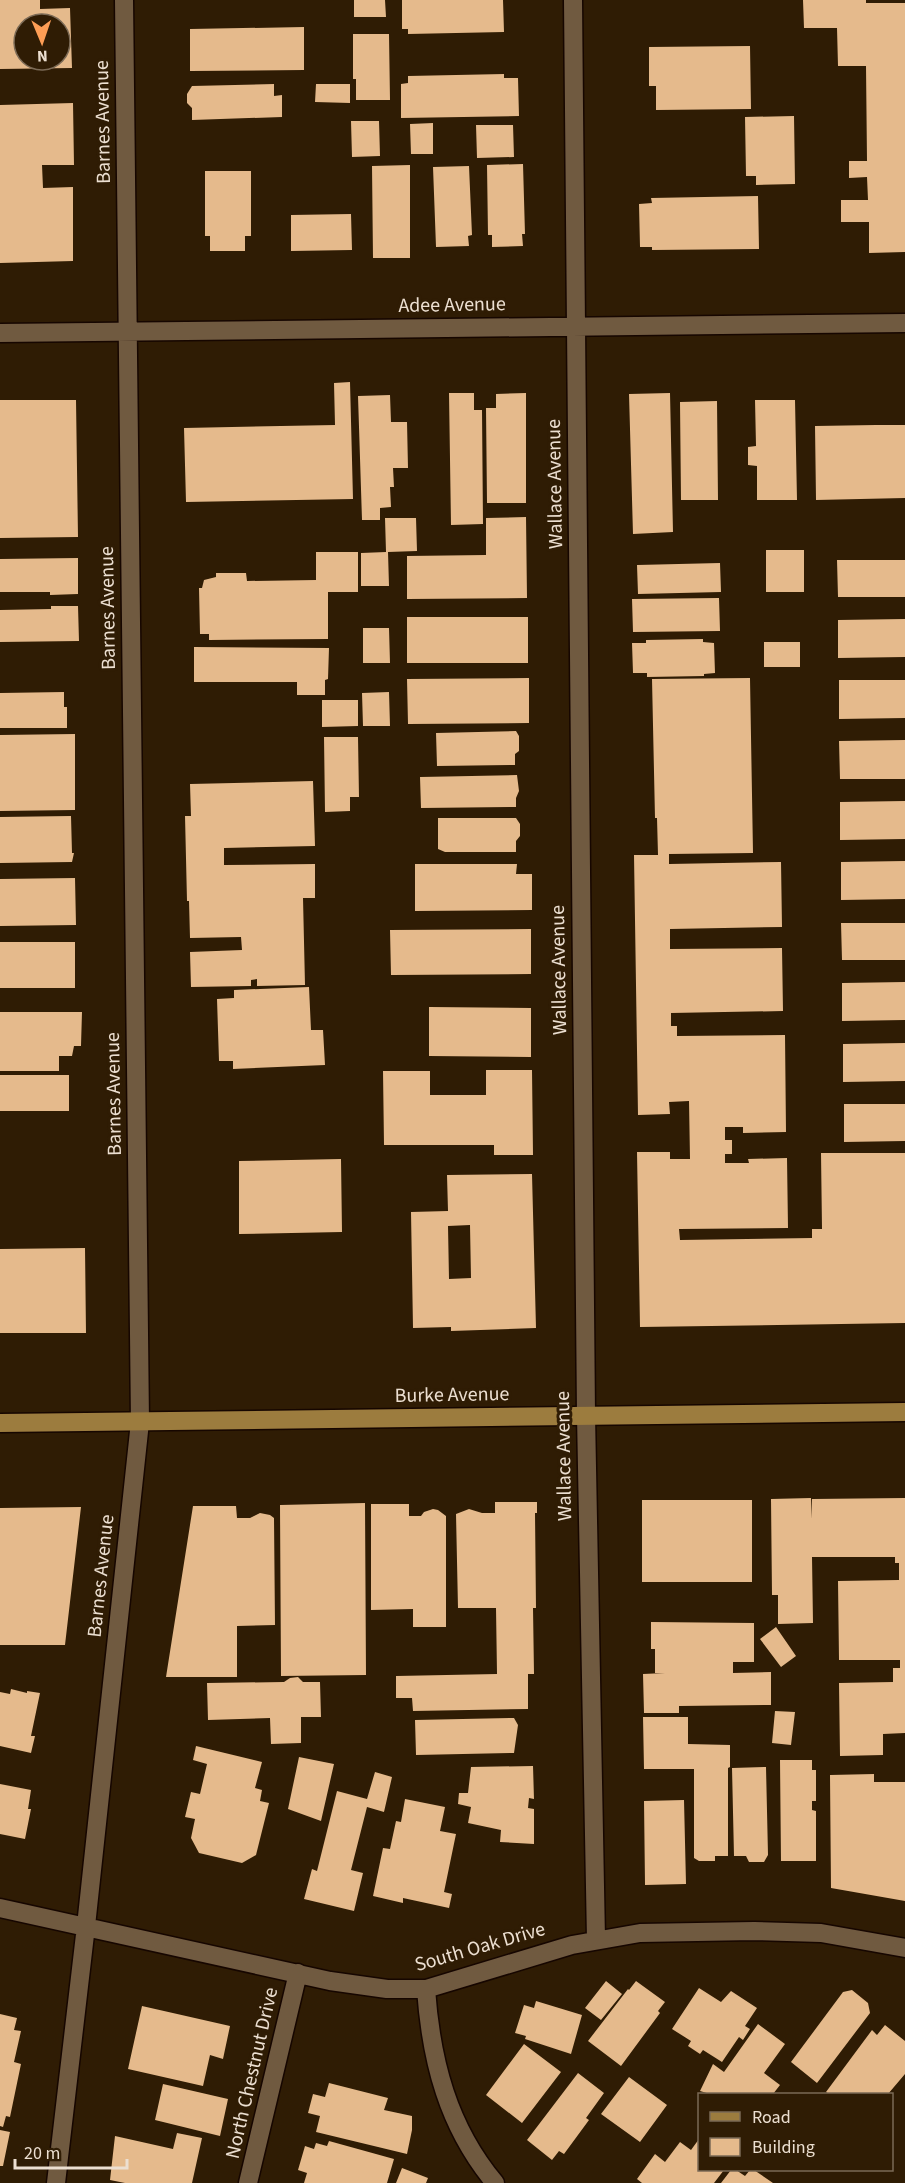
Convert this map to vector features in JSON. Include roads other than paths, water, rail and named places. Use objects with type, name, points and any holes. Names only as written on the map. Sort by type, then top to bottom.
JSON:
[{"type":"main road","name":"Burke Avenue","points":[[0,1423],[905,1412]]},
{"type":"street","name":"Barnes Avenue","points":[[56,2183],[140,1422],[124,0]]},
{"type":"street","name":"Wallace Avenue","points":[[573,0],[586,1415],[596,1940]]},
{"type":"street","name":"Adee Avenue","points":[[0,333],[905,323]]},
{"type":"street","name":"South Oak Drive","points":[[0,1908],[359,1986],[426,1989],[554,1950],[596,1940],[669,1932],[821,1934],[905,1948]]},
{"type":"street","name":"North Chestnut Drive","points":[[248,2183],[298,1973]]},
{"type":"street","points":[[426,1989],[428,2029],[440,2078],[472,2151],[495,2183]]}]
